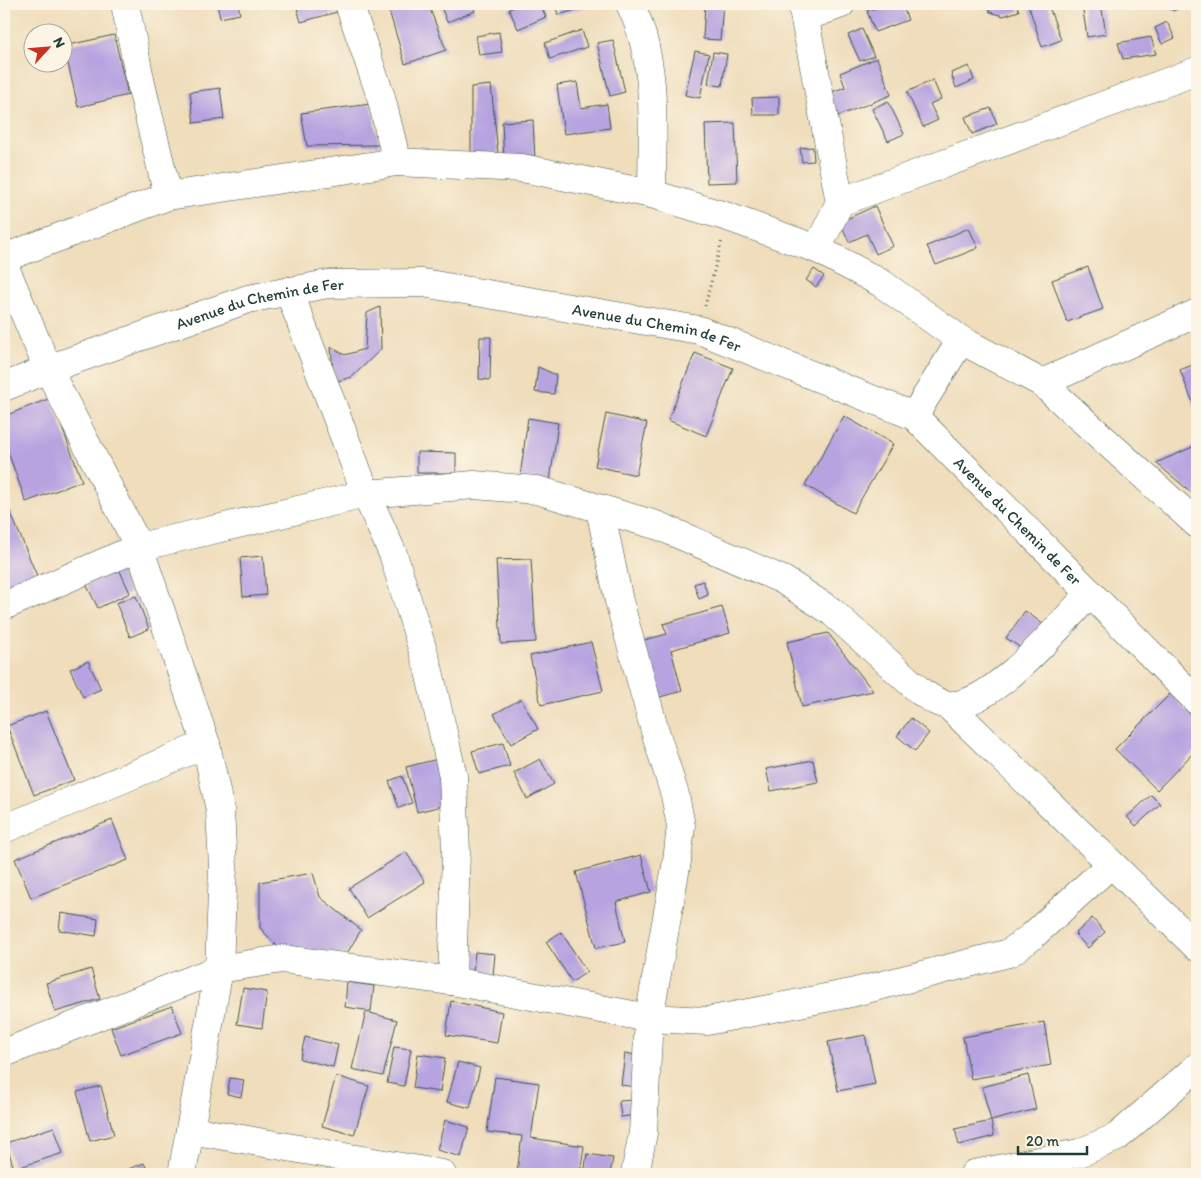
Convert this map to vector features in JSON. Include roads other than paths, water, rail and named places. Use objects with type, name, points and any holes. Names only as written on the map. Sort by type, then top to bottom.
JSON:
[{"type":"street","points":[[125,4],[141,84],[168,196]]},
{"type":"street","points":[[348,4],[381,96],[397,162]]},
{"type":"street","points":[[630,4],[636,16],[653,85],[652,194]]},
{"type":"street","points":[[818,249],[840,202],[803,11],[841,4]]},
{"type":"street","points":[[840,202],[1197,71]]},
{"type":"street","points":[[4,258],[168,196],[397,162],[522,168],[652,194],[728,217],[818,249],[881,283],[961,340],[1042,382],[1197,524]]},
{"type":"street","points":[[4,264],[48,369],[139,547],[206,744],[220,810],[223,867],[219,968],[182,1174]]},
{"type":"street","name":"Avenue du Chemin de Fer","points":[[4,387],[48,369],[248,299],[328,284],[423,283],[699,330],[914,416],[1197,701]]},
{"type":"street","points":[[288,292],[366,494],[393,554],[420,639],[453,776],[456,852],[452,981]]},
{"type":"street","points":[[1042,382],[1197,313]]},
{"type":"street","points":[[914,416],[961,340]]},
{"type":"street","points":[[4,606],[139,547],[366,494],[474,485],[537,490],[659,526],[783,580],[831,611],[921,692],[937,702],[949,706],[1197,947]]},
{"type":"street","points":[[600,509],[619,600],[655,731],[675,795],[681,826],[678,861],[649,1018],[643,1133],[635,1174]]},
{"type":"street","points":[[949,706],[963,703],[975,697],[998,684],[1018,669],[1090,593]]},
{"type":"street","points":[[4,829],[206,744]]},
{"type":"street","points":[[4,1053],[219,968],[282,959],[452,981],[649,1018],[707,1021],[852,993],[1009,953],[1030,938],[1111,864]]},
{"type":"street","points":[[974,1174],[1079,1153],[1116,1137],[1197,1067]]},
{"type":"street","points":[[190,1130],[442,1174]]}]
